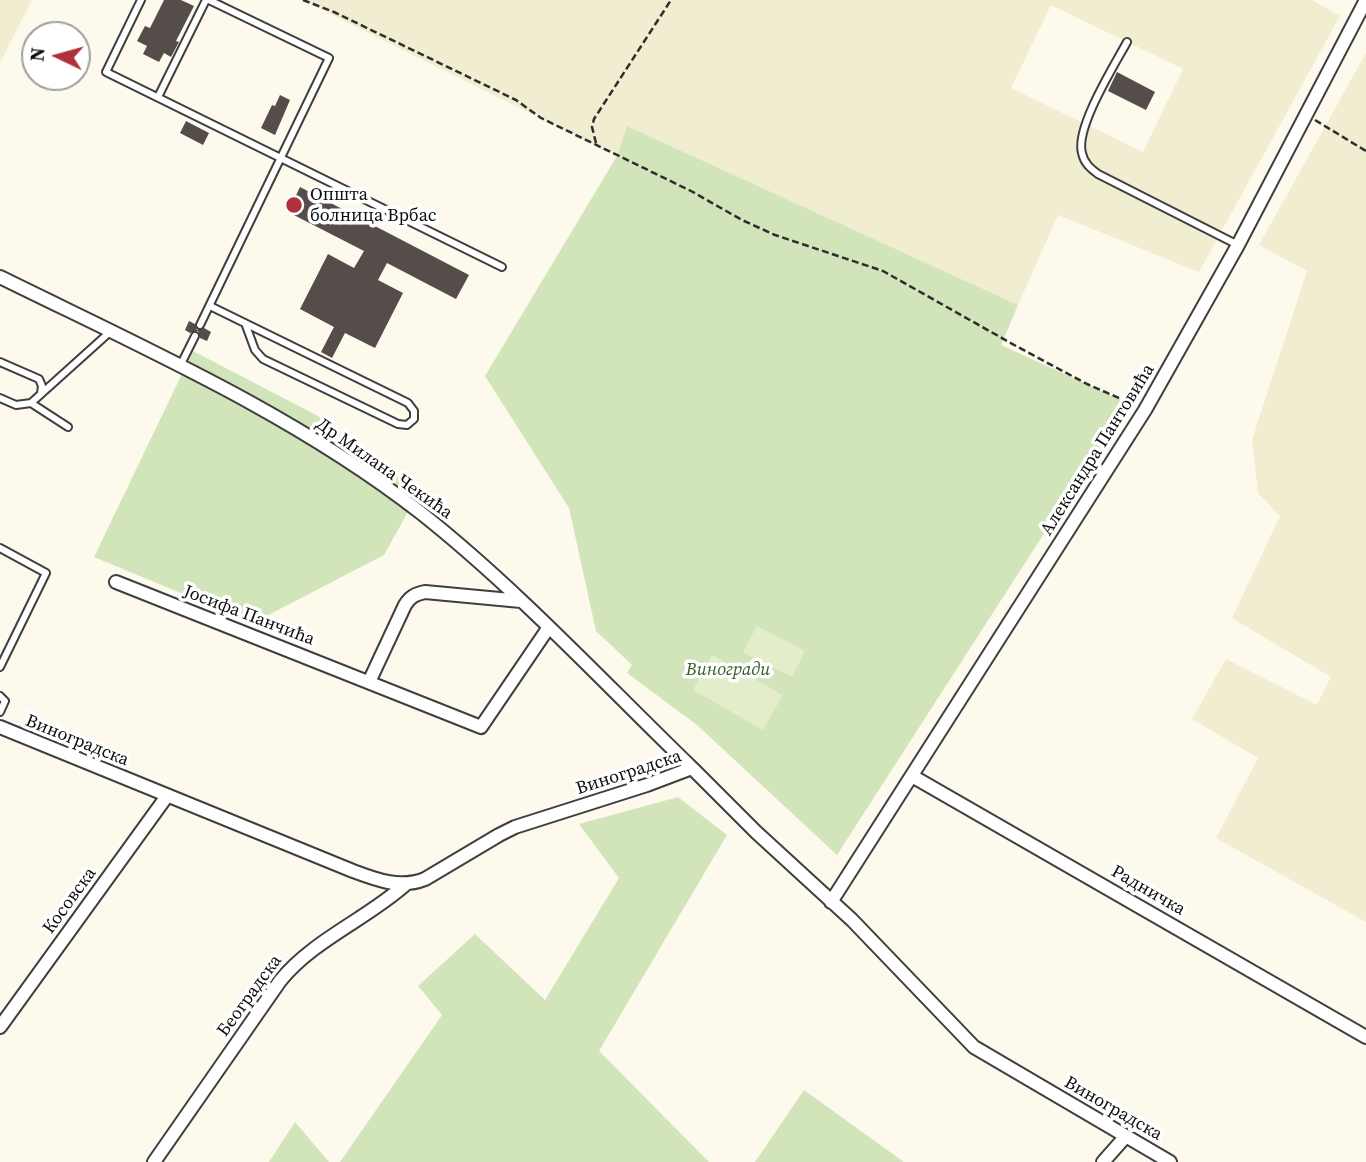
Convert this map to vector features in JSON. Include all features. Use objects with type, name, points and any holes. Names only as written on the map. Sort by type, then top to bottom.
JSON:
[{"type":"street","name":"Александра Пантовића","points":[[831,902],[1145,410],[1238,245],[1366,0]]},
{"type":"street","name":"Др Милана Чекића","points":[[0,277],[181,365],[304,435],[418,511],[522,601],[692,768]]},
{"type":"street","name":"Јосифа Панчића","points":[[116,582],[481,727],[549,627]]},
{"type":"street","points":[[369,682],[405,605],[409,598],[416,594],[425,592],[522,601]]},
{"type":"street","name":"Виноградска","points":[[0,727],[353,871],[382,881],[406,884],[425,879],[515,827],[692,768],[852,920],[974,1047],[1170,1162]]},
{"type":"street","name":"Радничка","points":[[912,776],[1366,1037]]},
{"type":"street","name":"Косовска","points":[[0,1027],[167,796]]},
{"type":"street","name":"Београдска","points":[[155,1162],[295,963],[385,903],[406,884]]},
{"type":"street","points":[[1103,1162],[1126,1136]]},
{"type":"lane","points":[[141,0],[106,72],[502,267]]},
{"type":"lane","points":[[158,97],[208,0],[329,58],[200,325]]},
{"type":"lane","points":[[1127,42],[1082,131],[1081,152],[1087,164],[1098,174],[1238,245]]},
{"type":"lane","points":[[210,306],[245,323],[408,403],[414,411],[413,420],[407,425],[398,424],[263,359],[255,351],[245,323]]},
{"type":"lane","points":[[0,398],[16,405],[31,403],[111,331]]},
{"type":"lane","points":[[181,365],[195,336]]},
{"type":"lane","points":[[0,362],[39,379],[41,394]]},
{"type":"lane","points":[[31,403],[68,427]]},
{"type":"lane","points":[[0,548],[46,573],[0,667]]},
{"type":"lane","points":[[0,645],[9,650]]},
{"type":"lane","points":[[0,696],[5,701],[0,712]]},
{"type":"path","points":[[303,0],[334,12],[506,95],[541,118],[691,191],[742,220],[775,235],[883,271],[1087,384],[1145,410]]},
{"type":"path","points":[[596,143],[592,127],[594,119],[671,0]]},
{"type":"path","points":[[1306,115],[1366,151]]},
{"type":"shaded area","points":[[0,0],[32,0],[21,21],[0,63]]},
{"type":"shaded area","points":[[302,0],[1312,0],[1340,16],[1199,272],[1058,215],[1018,305],[627,126],[617,156]],"holes":[[[1051,5],[1183,69],[1143,152],[1011,88]]]},
{"type":"shaded area","points":[[1366,53],[1366,922],[1216,838],[1258,758],[1192,719],[1226,659],[1317,705],[1331,677],[1232,618],[1280,516],[1258,493],[1252,440],[1307,271],[1259,245]]},
{"type":"green space","name":"Виногради","points":[[627,126],[1018,305],[1001,345],[1128,403],[837,855],[697,725],[627,673],[632,665],[596,631],[569,508],[485,376],[617,156]]},
{"type":"green space","points":[[193,351],[318,416],[419,492],[384,555],[253,623],[94,557]]},
{"type":"green space","points":[[757,626],[805,651],[792,677],[743,652]]},
{"type":"green space","name":"Виногради","points":[[712,655],[783,695],[763,730],[693,690]]},
{"type":"green space","points":[[678,797],[727,835],[599,1051],[709,1162],[340,1162],[442,1015],[418,986],[475,934],[545,1000],[619,878],[579,824]]},
{"type":"green space","points":[[804,1090],[904,1162],[755,1162]]},
{"type":"green space","points":[[295,1122],[329,1162],[269,1162]]},
{"type":"building","points":[[164,0],[181,0],[194,6],[171,57],[164,53],[159,62],[143,54],[147,46],[137,41],[145,26],[150,28]]},
{"type":"building","points":[[1117,72],[1155,92],[1146,110],[1108,91]]},
{"type":"building","points":[[280,95],[290,100],[275,135],[261,128]]},
{"type":"building","points":[[186,121],[209,133],[203,145],[180,133]]},
{"type":"building","points":[[300,187],[469,275],[456,299],[387,263],[378,280],[403,293],[375,348],[345,333],[332,358],[321,352],[334,327],[300,309],[328,254],[354,268],[364,251],[288,212]]},
{"type":"building","points":[[189,321],[195,324],[197,330],[204,328],[211,332],[207,341],[200,338],[198,331],[190,333],[185,330]]},
{"type":"place","name":"Општа болница Врбас","points":[[294,205]]}]
